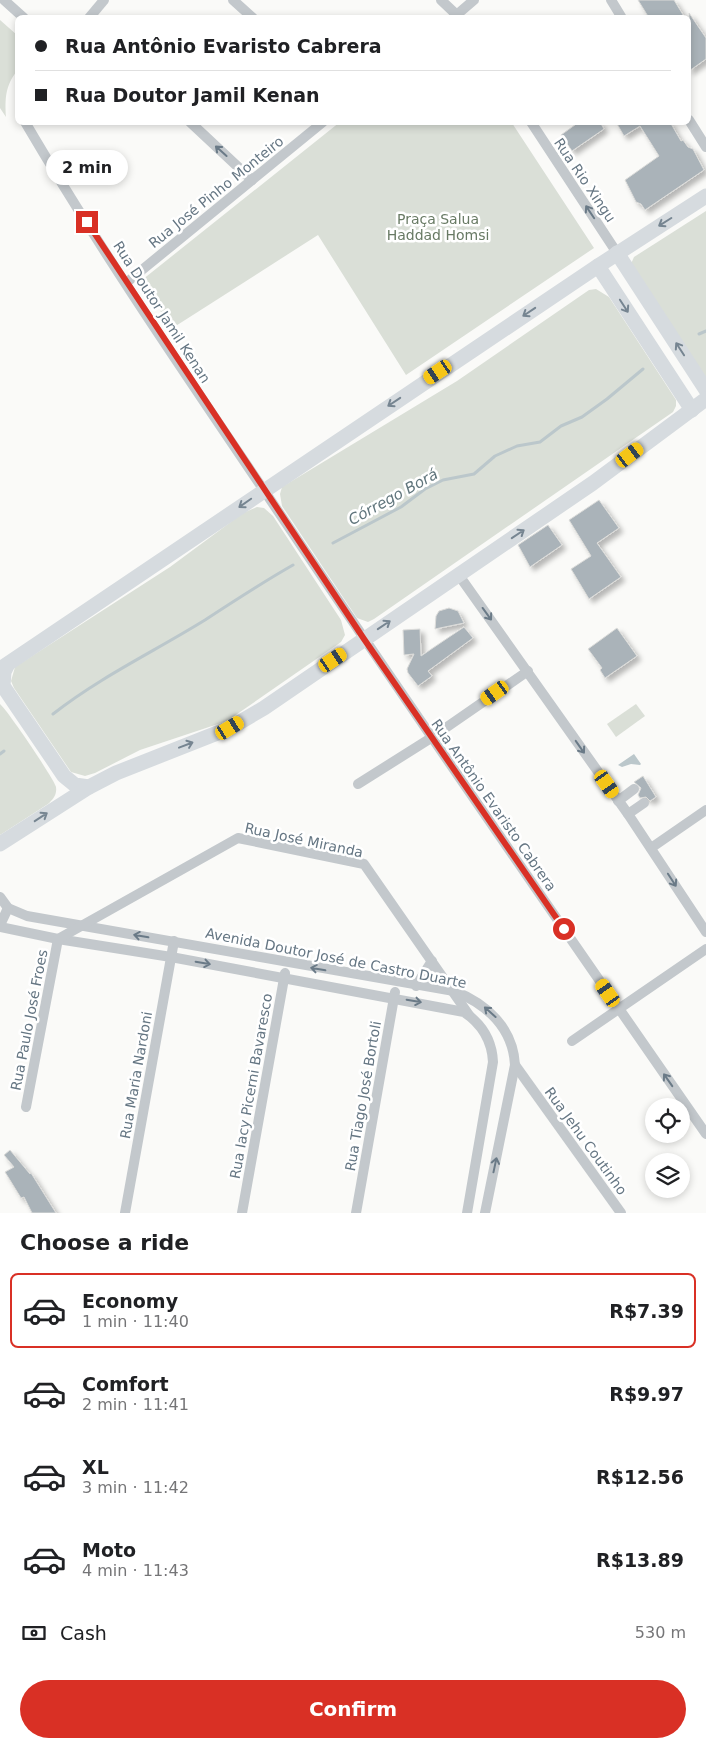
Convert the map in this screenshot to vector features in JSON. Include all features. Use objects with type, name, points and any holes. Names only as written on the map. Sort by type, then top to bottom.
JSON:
[{"type":"main road","points":[[89,787],[75,785],[64,776],[1,685],[4,667],[263,490],[617,253],[706,196]]},
{"type":"main road","points":[[617,253],[706,390]]},
{"type":"main road","points":[[598,266],[692,410]]},
{"type":"main road","points":[[0,844],[61,804],[116,773],[230,728],[264,708],[593,483],[706,399]]},
{"type":"main road","points":[[61,804],[66,791],[64,776]]},
{"type":"street","points":[[4,0],[21,15]]},
{"type":"street","points":[[92,15],[104,0]]},
{"type":"street","points":[[233,0],[250,15]]},
{"type":"street","points":[[441,0],[456,15]]},
{"type":"street","points":[[458,15],[474,0]]},
{"type":"street","points":[[611,0],[620,15]]},
{"type":"street","points":[[691,123],[706,147]]},
{"type":"street","name":"Rua Doutor Jamil Kenan","points":[[27,125],[126,283],[263,490]]},
{"type":"street","points":[[193,125],[252,180]]},
{"type":"street","name":"Rua José Pinho Monteiro","points":[[126,283],[319,125]]},
{"type":"street","name":"Rua Rio Xingu","points":[[533,125],[617,253]]},
{"type":"street","name":"Rua Antônio Evaristo Cabrera","points":[[263,490],[431,738],[706,1134]]},
{"type":"street","points":[[458,574],[628,814],[706,932]]},
{"type":"street","points":[[358,784],[431,738],[528,671]]},
{"type":"street","points":[[618,801],[634,790]]},
{"type":"street","points":[[628,814],[644,803]]},
{"type":"street","points":[[651,848],[706,810]]},
{"type":"street","name":"Rua José Miranda","points":[[58,939],[238,838],[364,864],[469,1015]]},
{"type":"street","points":[[0,897],[8,908],[0,926]]},
{"type":"street","name":"Avenida Doutor José de Castro Duarte","points":[[8,908],[27,916],[454,992],[479,1003],[498,1020],[510,1043],[515,1065],[485,1213]]},
{"type":"street","name":"Avenida Doutor José de Castro Duarte","points":[[0,926],[58,939],[171,957],[457,1009],[469,1015]]},
{"type":"street","name":"Rua Paulo José Froes","points":[[26,1107],[58,939]]},
{"type":"street","name":"Rua Maria Nardoni","points":[[125,1213],[174,941]]},
{"type":"street","points":[[572,1041],[706,949]]},
{"type":"street","points":[[416,986],[432,961]]},
{"type":"street","name":"Rua Iacy Picerni Bavaresco","points":[[242,1213],[287,963]]},
{"type":"street","name":"Rua Tiago José Bortoli","points":[[356,1213],[397,983]]},
{"type":"street","points":[[467,1213],[492,1075],[493,1050],[484,1032],[469,1015]]},
{"type":"street","name":"Rua Jehu Coutinho","points":[[515,1065],[621,1213]]},
{"type":"street","name":"Rua Jehu Coutinho","points":[[492,1075],[528,1085]]},
{"type":"green space","points":[[0,20],[15,33],[15,74],[10,82],[7,93],[6,117],[0,108]]},
{"type":"green space","name":"Praça Salua Haddad Homsi","points":[[336,125],[513,125],[594,248],[406,375],[318,235],[171,329],[142,280]]},
{"type":"green space","points":[[706,211],[706,378],[630,266],[634,257]]},
{"type":"green space","points":[[596,289],[609,297],[676,400],[673,412],[374,619],[368,622],[357,618],[282,506],[280,494],[282,487],[457,381],[589,290]]},
{"type":"green space","points":[[257,507],[264,508],[273,516],[341,620],[345,635],[341,642],[227,721],[140,750],[95,773],[85,776],[71,772],[14,688],[11,681],[15,667],[170,567],[243,513]]},
{"type":"green space","points":[[0,704],[40,759],[56,787],[56,792],[48,804],[0,835]]},
{"type":"green space","points":[[636,704],[645,716],[616,737],[607,724]]},
{"type":"shaded area","points":[[634,754],[640,765],[631,764],[622,767],[618,765]]},
{"type":"building","points":[[638,0],[674,0],[683,15],[647,15]]},
{"type":"building","points":[[691,16],[706,38],[706,59],[691,70]]},
{"type":"building","points":[[575,125],[602,125],[604,129],[572,151],[561,135]]},
{"type":"building","points":[[618,125],[672,125],[681,141],[683,140],[688,147],[693,149],[704,170],[645,210],[641,204],[636,202],[625,180],[659,156],[640,126],[624,136]]},
{"type":"building","points":[[599,500],[619,528],[597,543],[621,577],[589,599],[571,569],[591,556],[569,520]]},
{"type":"building","points":[[548,525],[562,545],[530,567],[518,545]]},
{"type":"building","points":[[449,608],[458,611],[464,623],[435,629],[436,616],[439,611]]},
{"type":"building","points":[[464,627],[473,638],[428,671],[432,676],[418,686],[408,673],[407,669],[414,654],[404,655],[403,630],[420,629],[421,656]]},
{"type":"building","points":[[617,628],[637,656],[605,678],[600,670],[602,668],[588,649]]},
{"type":"building","points":[[643,776],[656,797],[650,801],[646,797],[640,798],[638,795],[641,788],[634,782]]},
{"type":"building","points":[[10,1150],[31,1173],[56,1213],[32,1213],[24,1197],[21,1198],[5,1172],[14,1167],[4,1155]]},
{"type":"waterway","name":"Córrego Borá","points":[[699,334],[706,331]]},
{"type":"waterway","name":"Córrego Borá","points":[[333,543],[401,507],[425,489],[443,480],[474,474],[495,456],[517,446],[540,442],[561,426],[582,417],[643,369]]},
{"type":"waterway","name":"Córrego Borá","points":[[53,714],[109,676],[205,620],[293,565]]},
{"type":"waterway","name":"Córrego Borá","points":[[0,754],[4,751]]},
{"type":"route","points":[[87,222],[263,490],[431,738],[564,929]]}]
